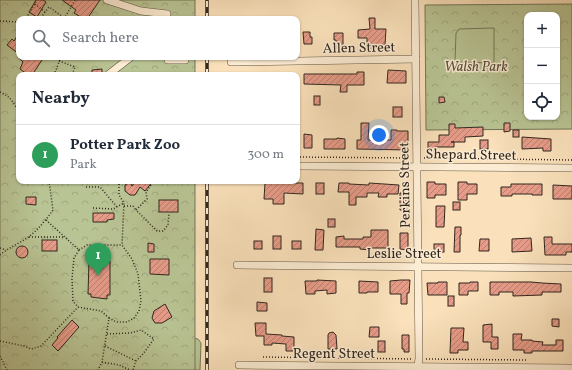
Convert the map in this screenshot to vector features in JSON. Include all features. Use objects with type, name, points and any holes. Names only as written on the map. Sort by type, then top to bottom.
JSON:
[{"type":"street","points":[[107,0],[141,11],[167,14]]},
{"type":"street","name":"Perkins Street","points":[[415,0],[419,359],[417,368]]},
{"type":"street","name":"Allen Street","points":[[231,62],[416,58]]},
{"type":"street","points":[[112,72],[127,60]]},
{"type":"street","points":[[168,60],[185,60]]},
{"type":"street","name":"Shepard Street","points":[[300,166],[572,168]]},
{"type":"street","name":"Leslie Street","points":[[237,265],[572,268]]},
{"type":"street","name":"Regent Street","points":[[240,365],[417,368],[572,368]]},
{"type":"path","points":[[27,16],[37,0]]},
{"type":"path","points":[[67,16],[75,0]]},
{"type":"path","points":[[35,4],[44,12]]},
{"type":"path","points":[[42,16],[49,7],[61,16]]},
{"type":"path","points":[[0,21],[16,22]]},
{"type":"path","points":[[55,72],[59,61],[75,68],[73,72]]},
{"type":"path","points":[[0,92],[6,94],[16,106]]},
{"type":"path","points":[[300,158],[572,160]]},
{"type":"path","points":[[0,255],[28,237],[46,220],[53,210],[49,184]]},
{"type":"path","points":[[119,184],[119,195],[124,203],[122,245],[132,259],[138,274],[141,301],[139,312],[134,318],[127,322],[116,322],[109,318],[101,310],[78,307],[73,301],[72,279],[74,258],[79,250],[87,245],[122,245]]},
{"type":"path","points":[[136,210],[147,199],[146,192],[151,185]]},
{"type":"path","points":[[86,187],[100,187],[117,207]]},
{"type":"path","points":[[93,208],[113,209],[124,203]]},
{"type":"path","points":[[124,206],[133,206],[157,231],[163,231],[168,225],[169,214]]},
{"type":"path","points":[[46,220],[79,250]]},
{"type":"path","points":[[28,237],[65,237]]},
{"type":"path","points":[[0,248],[6,250]]},
{"type":"path","points":[[0,341],[31,349],[41,346],[78,307]]},
{"type":"path","points":[[98,370],[102,362],[109,318]]},
{"type":"path","points":[[102,362],[119,365],[132,370],[136,361],[154,339],[141,330],[130,333],[106,334]]},
{"type":"path","points":[[105,346],[136,361]]},
{"type":"path","points":[[0,356],[7,370]]},
{"type":"green space","points":[[0,0],[195,0],[195,16],[16,16],[16,60],[195,60],[195,72],[16,72],[16,184],[195,184],[195,370],[0,370]]},
{"type":"green space","name":"Walsh Park","points":[[572,4],[572,129],[426,130],[425,5]]},
{"type":"green space","points":[[494,28],[494,63],[455,62],[456,33],[459,29]]},
{"type":"green space","points":[[182,336],[198,339],[201,343],[200,370],[168,370]]},
{"type":"building","points":[[36,0],[43,0],[46,2],[38,16],[29,12]]},
{"type":"building","points":[[62,0],[100,0],[89,16],[79,16],[74,13],[76,10]]},
{"type":"building","points":[[369,18],[375,18],[375,29],[386,29],[385,45],[367,48],[367,38],[358,38],[358,30],[370,29]]},
{"type":"building","points":[[303,32],[310,32],[312,44],[304,44]]},
{"type":"building","points":[[334,33],[343,33],[343,48],[336,48]]},
{"type":"building","points":[[16,38],[16,52],[7,45],[12,39],[14,41]]},
{"type":"building","points":[[21,60],[42,60],[34,72],[24,72],[20,69],[23,62]]},
{"type":"building","points":[[102,69],[102,72],[92,72],[92,70]]},
{"type":"building","points":[[388,70],[406,71],[406,83],[387,83]]},
{"type":"building","points":[[357,72],[364,72],[364,85],[347,85],[347,92],[340,92],[341,85],[304,84],[304,74],[357,74]]},
{"type":"building","points":[[314,96],[320,96],[320,105],[314,105]]},
{"type":"building","points":[[439,97],[444,97],[445,102],[439,103]]},
{"type":"building","points":[[393,107],[402,107],[402,117],[393,117]]},
{"type":"building","points":[[361,123],[369,123],[368,140],[391,140],[391,130],[408,131],[408,150],[357,149],[357,140],[361,140]]},
{"type":"building","points":[[504,123],[510,123],[510,131],[504,132]]},
{"type":"building","points":[[449,124],[455,124],[455,128],[483,127],[483,136],[465,137],[465,142],[454,142],[454,147],[435,147],[435,151],[428,151],[428,142],[439,142],[439,135],[449,135]]},
{"type":"building","points":[[513,130],[519,130],[519,137],[513,137]]},
{"type":"building","points":[[304,134],[312,135],[312,148],[304,148]]},
{"type":"building","points":[[522,137],[551,139],[551,151],[543,151],[543,148],[522,149]]},
{"type":"building","points":[[324,139],[345,139],[345,149],[324,149]]},
{"type":"building","points":[[480,140],[488,140],[488,149],[480,149]]},
{"type":"building","points":[[427,182],[446,184],[446,195],[435,195],[435,198],[427,198]]},
{"type":"building","points":[[458,182],[477,184],[477,194],[467,194],[467,200],[458,200]]},
{"type":"building","points":[[303,183],[303,194],[284,193],[284,204],[273,204],[273,199],[264,199],[265,184]]},
{"type":"building","points":[[316,183],[324,183],[324,194],[316,194]]},
{"type":"building","points":[[339,183],[399,185],[398,194],[387,194],[387,197],[378,197],[379,193],[367,193],[367,197],[356,197],[356,205],[349,205],[349,192],[338,192]]},
{"type":"building","points":[[131,184],[132,186],[134,184],[151,184],[145,191],[140,187],[135,195],[130,195],[125,191],[125,185]]},
{"type":"building","points":[[511,184],[542,184],[542,195],[512,194],[512,196],[501,196],[501,187],[511,187]]},
{"type":"building","points":[[553,185],[572,186],[572,199],[553,199]]},
{"type":"building","points":[[400,193],[408,193],[409,210],[400,210]]},
{"type":"building","points":[[26,197],[36,197],[36,205],[26,204]]},
{"type":"building","points":[[159,200],[178,200],[178,212],[159,212]]},
{"type":"building","points":[[453,202],[460,202],[460,210],[453,210]]},
{"type":"building","points":[[436,206],[445,206],[444,227],[436,227]]},
{"type":"building","points":[[93,213],[114,213],[114,219],[107,220],[107,222],[93,222]]},
{"type":"building","points":[[328,219],[335,219],[335,227],[328,227]]},
{"type":"building","points":[[455,227],[461,227],[460,252],[454,252]]},
{"type":"building","points":[[316,229],[324,230],[323,250],[315,250]]},
{"type":"building","points":[[371,230],[388,230],[388,248],[370,248],[370,250],[360,249],[360,247],[336,247],[336,237],[344,236],[344,239],[363,239],[363,237],[371,237]]},
{"type":"building","points":[[400,233],[408,233],[408,250],[400,249]]},
{"type":"building","points":[[273,236],[281,236],[281,249],[273,249]]},
{"type":"building","points":[[544,237],[552,237],[552,244],[572,244],[572,252],[566,252],[566,255],[545,255]]},
{"type":"building","points":[[531,238],[532,251],[512,252],[512,239]]},
{"type":"building","points":[[480,239],[489,239],[489,251],[479,251]]},
{"type":"building","points":[[42,240],[57,240],[57,251],[42,251]]},
{"type":"building","points":[[254,241],[262,241],[262,249],[254,249]]},
{"type":"building","points":[[292,241],[301,241],[301,249],[292,249]]},
{"type":"building","points":[[148,243],[154,244],[154,252],[148,252]]},
{"type":"building","points":[[434,244],[444,244],[444,252],[434,252]]},
{"type":"building","points":[[22,246],[26,248],[28,252],[26,256],[22,258],[18,256],[16,252],[18,248]]},
{"type":"building","points":[[150,259],[169,259],[169,275],[150,274]]},
{"type":"building","points":[[89,261],[110,261],[110,295],[107,295],[107,299],[91,297],[91,294],[88,294]]},
{"type":"building","points":[[264,278],[272,278],[272,292],[264,292]]},
{"type":"building","points":[[410,280],[409,293],[407,293],[407,304],[401,304],[401,294],[390,294],[390,281]]},
{"type":"building","points":[[305,281],[336,281],[336,293],[327,294],[327,290],[315,291],[315,294],[306,294]]},
{"type":"building","points":[[359,281],[378,282],[378,292],[359,293]]},
{"type":"building","points":[[447,282],[447,295],[428,295],[427,283]]},
{"type":"building","points":[[478,282],[478,291],[468,291],[468,295],[459,295],[459,283]]},
{"type":"building","points":[[490,282],[561,284],[561,292],[542,292],[542,295],[513,296],[513,292],[499,292],[499,295],[490,295]]},
{"type":"building","points":[[448,296],[454,296],[454,306],[448,306]]},
{"type":"building","points":[[257,302],[267,303],[267,311],[257,311]]},
{"type":"building","points":[[165,304],[172,317],[162,323],[155,323],[152,318],[154,311]]},
{"type":"building","points":[[552,319],[559,319],[559,327],[552,326]]},
{"type":"building","points":[[72,320],[79,327],[58,351],[52,345]]},
{"type":"building","points":[[255,323],[266,323],[266,334],[294,337],[294,351],[286,351],[286,344],[272,343],[272,345],[264,345],[264,336],[256,336]]},
{"type":"building","points":[[492,324],[492,337],[498,337],[498,349],[491,349],[491,342],[483,342],[483,325]]},
{"type":"building","points":[[370,327],[379,327],[379,337],[369,337]]},
{"type":"building","points":[[451,328],[464,328],[463,342],[468,342],[468,350],[458,350],[458,353],[450,353]]},
{"type":"building","points":[[333,332],[336,335],[337,349],[328,349],[328,335],[329,333]]},
{"type":"building","points":[[513,334],[522,334],[521,340],[543,342],[542,345],[556,345],[556,340],[563,340],[563,351],[532,351],[532,353],[524,353],[524,350],[513,350]]},
{"type":"building","points":[[402,335],[409,335],[409,352],[404,352],[404,349],[402,349]]},
{"type":"building","points":[[378,341],[385,341],[385,352],[378,352]]},
{"type":"railway","points":[[207,0],[207,16]]},
{"type":"railway","points":[[207,60],[207,72]]},
{"type":"railway","points":[[207,184],[207,370]]},
{"type":"place","name":"Potter Park Zoo","points":[[98,276]]}]
